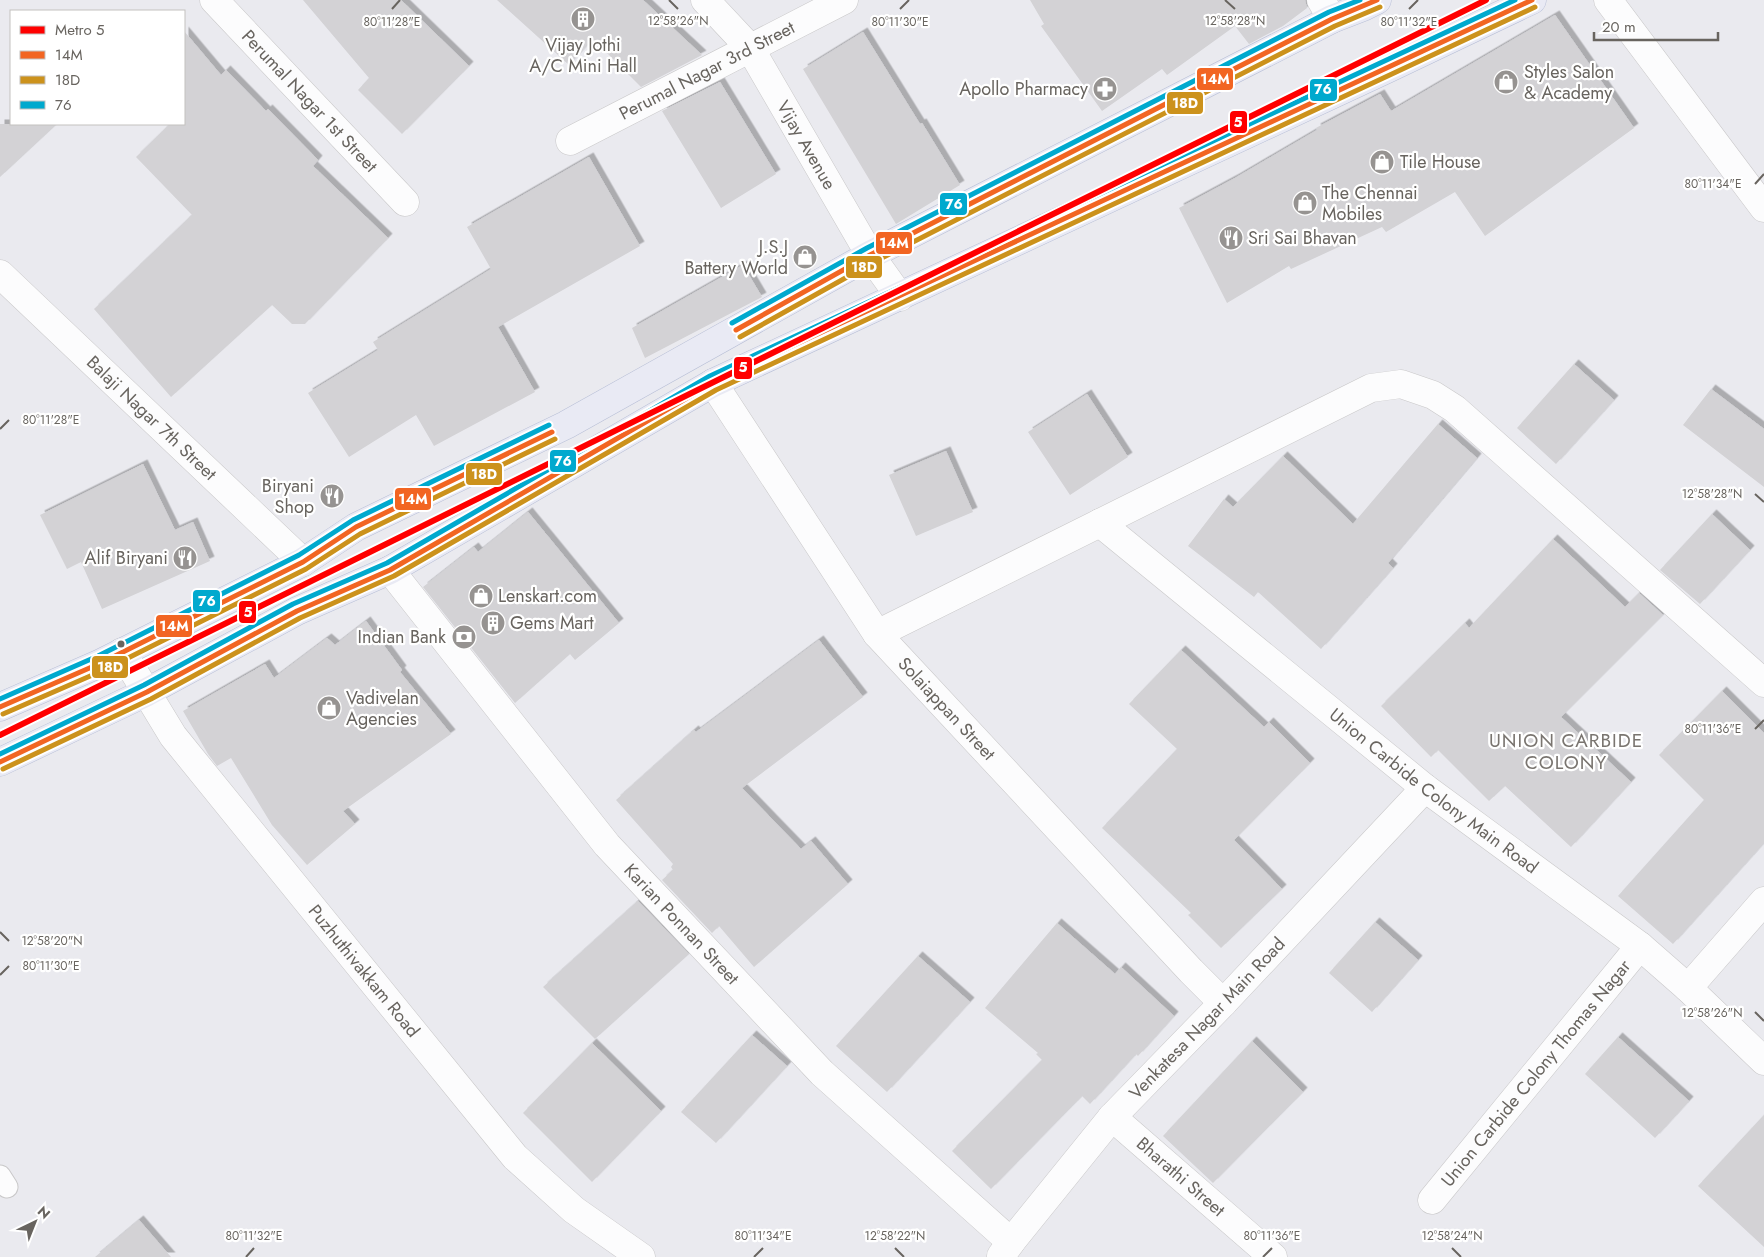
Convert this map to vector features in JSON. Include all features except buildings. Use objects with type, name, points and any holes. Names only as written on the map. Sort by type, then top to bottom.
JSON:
[{"type":"main road","points":[[0,762],[147,692],[297,611],[390,570],[713,382],[900,297],[1532,0]]},
{"type":"main road","points":[[0,707],[122,652],[303,562],[356,527],[566,426],[870,255],[1327,9],[1366,2]]},
{"type":"street","name":"Perumal Nagar 1st Street","points":[[214,0],[405,202]]},
{"type":"street","name":"Vijay Avenue","points":[[704,0],[750,48],[870,255],[900,297]]},
{"type":"street","name":"Perumal Nagar 3rd Street","points":[[570,141],[844,0]]},
{"type":"street","points":[[1608,0],[1764,208]]},
{"type":"street","name":"Balaji Nagar 7th Street","points":[[0,274],[303,562]]},
{"type":"street","name":"Solaiappan Street","points":[[713,382],[877,634],[1223,1003]]},
{"type":"street","points":[[877,634],[1371,388],[1401,384],[1433,395],[1456,409],[1764,683]]},
{"type":"street","name":"Union Carbide Colony Main Road","points":[[1100,523],[1425,788],[1640,946],[1688,988],[1764,1061]]},
{"type":"street","name":"Karian Ponnan Street","points":[[390,570],[607,845],[822,1073],[1005,1249]]},
{"type":"street","name":"Puzhuthivakkam Road","points":[[122,652],[173,736],[515,1157],[574,1210],[641,1257]]},
{"type":"street","name":"Venkatesa Nagar Main Road","points":[[1005,1249],[1112,1117],[1223,1003],[1425,788]]},
{"type":"street","points":[[1688,988],[1764,901]]},
{"type":"street","name":"Union Carbide Colony Thomas Nagar","points":[[1432,1200],[1640,946]]},
{"type":"street","name":"Bharathi Street","points":[[1112,1117],[1273,1257]]},
{"type":"metro line","name":"5","points":[[0,735],[1486,0]]},
{"type":"transit line","name":"76","points":[[732,323],[867,248],[1329,12],[1360,0]]},
{"type":"transit line","name":"14M","points":[[736,330],[870,255],[1332,19],[1377,0]]},
{"type":"transit line","name":"76","points":[[0,754],[144,685],[293,604],[387,563],[710,376],[1515,0]]},
{"type":"transit line","name":"14M","points":[[0,762],[147,692],[297,611],[390,570],[713,383],[1532,0]]},
{"type":"transit line","name":"18D","points":[[740,337],[874,262],[1335,26],[1380,7]]},
{"type":"transit line","name":"18D","points":[[3,769],[151,699],[300,618],[394,576],[716,390],[1535,7]]},
{"type":"transit line","name":"76","points":[[0,699],[98,656],[299,555],[353,520],[549,425]]},
{"type":"transit line","name":"14M","points":[[0,707],[101,663],[303,562],[356,527],[552,432]]},
{"type":"transit line","name":"18D","points":[[3,714],[104,670],[306,569],[360,534],[555,439]]},
{"type":"place","name":"Vijay Jothi A/C Mini Hall","points":[[583,19]]},
{"type":"place","name":"Styles Salon & Academy","points":[[1506,82]]},
{"type":"place","name":"Apollo Pharmacy","points":[[1105,89]]},
{"type":"place","name":"Tile House","points":[[1382,162]]},
{"type":"place","name":"The Chennai Mobiles","points":[[1305,203]]},
{"type":"place","name":"Sri Sai Bhavan","points":[[1231,238]]},
{"type":"place","name":"J.S.J Battery World","points":[[805,257]]},
{"type":"place","name":"Biryani Shop","points":[[332,496]]},
{"type":"place","name":"Alif Biryani","points":[[185,558]]},
{"type":"place","name":"Lenskart.com","points":[[481,596]]},
{"type":"place","name":"Gems Mart","points":[[493,623]]},
{"type":"place","name":"Indian Bank","points":[[464,637]]},
{"type":"place","name":"Vadivelan Agencies","points":[[329,708]]},
{"type":"district","name":"UNION CARBIDE COLONY","points":[[1566,751]]}]
